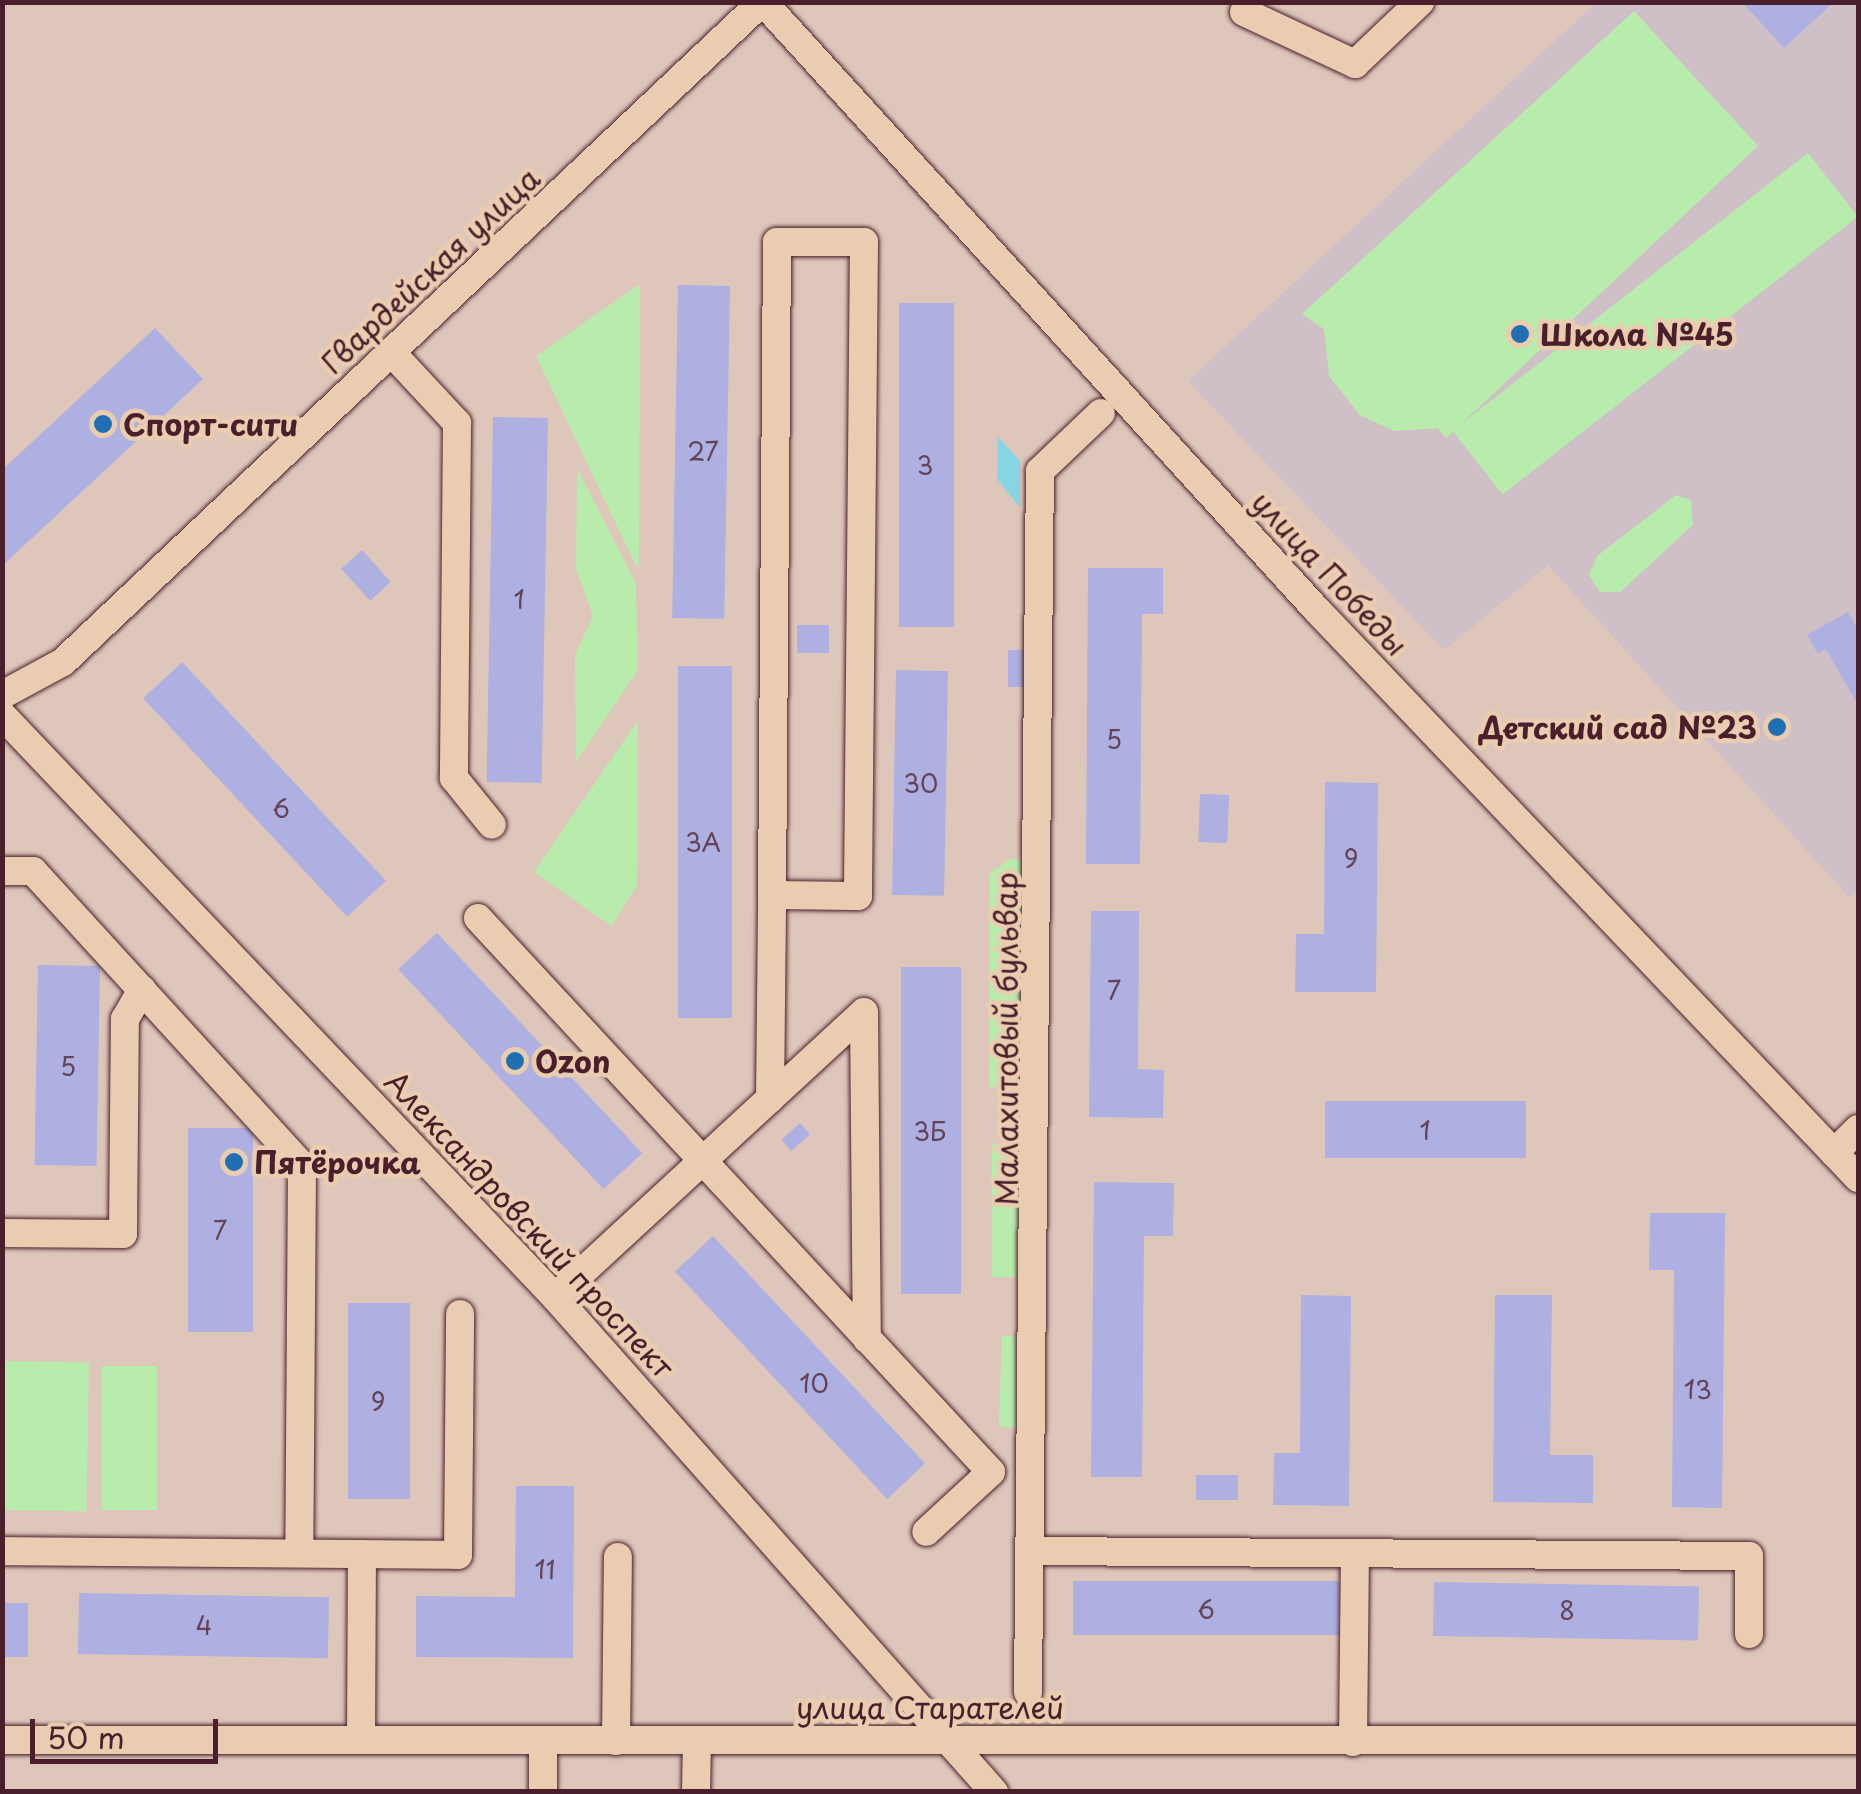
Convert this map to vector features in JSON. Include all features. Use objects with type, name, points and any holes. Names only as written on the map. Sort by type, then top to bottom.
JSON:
[{"type":"street","name":"Гвардейская улица","points":[[2,695],[63,662],[763,2]]},
{"type":"street","name":"улица Победы","points":[[763,2],[1316,609],[1858,1178]]},
{"type":"street","points":[[1244,12],[1354,64],[1420,2]]},
{"type":"street","points":[[770,1099],[777,242],[864,242],[858,896],[772,895]]},
{"type":"street","points":[[391,352],[457,423],[454,778],[492,826]]},
{"type":"street","name":"Малахитовый бульвар","points":[[1028,1692],[1034,1551],[1040,471],[1101,413]]},
{"type":"street","name":"Александровский проспект","points":[[2,715],[555,1297],[954,1738],[994,1792]]},
{"type":"street","points":[[2,871],[33,871],[302,1166],[299,1553]]},
{"type":"street","points":[[478,918],[991,1472],[926,1532]]},
{"type":"street","points":[[2,1233],[123,1234],[125,1019],[142,990]]},
{"type":"street","points":[[555,1297],[864,1012],[867,1339]]},
{"type":"street","points":[[1834,1153],[1858,1130]]},
{"type":"street","points":[[2,1551],[458,1555],[460,1314]]},
{"type":"street","points":[[1034,1551],[1749,1556],[1748,1634]]},
{"type":"street","points":[[1354,1742],[1355,1553]]},
{"type":"street","points":[[360,1740],[362,1554]]},
{"type":"street","points":[[616,1741],[618,1557]]},
{"type":"street","name":"улица Старателей","points":[[2,1740],[1858,1740]]},
{"type":"street","points":[[542,1792],[543,1741]]},
{"type":"street","points":[[696,1792],[697,1741]]},
{"type":"shaded area","name":"Школа №45","points":[[1596,3],[1858,3],[1858,890],[1850,898],[1548,565],[1444,650],[1188,381]]},
{"type":"green space","points":[[1634,11],[1758,146],[1446,438],[1438,428],[1394,431],[1360,415],[1329,376],[1324,329],[1302,314]]},
{"type":"green space","points":[[1808,153],[1858,217],[1502,494],[1453,431]]},
{"type":"green space","points":[[640,284],[639,566],[636,566],[536,356]]},
{"type":"green space","points":[[577,468],[636,584],[638,670],[576,762],[575,655],[593,616],[576,569]]},
{"type":"green space","points":[[1676,495],[1691,500],[1693,525],[1620,592],[1600,592],[1589,575],[1597,556]]},
{"type":"green space","points":[[638,720],[637,886],[611,926],[534,872]]},
{"type":"green space","points":[[1009,859],[1035,859],[1033,1088],[989,1087],[990,874]]},
{"type":"green space","points":[[992,1144],[1031,1144],[1031,1277],[992,1277]]},
{"type":"green space","points":[[1002,1336],[1032,1337],[1029,1428],[999,1427]]},
{"type":"green space","points":[[3,1361],[89,1363],[86,1511],[2,1510]]},
{"type":"green space","points":[[102,1366],[157,1366],[157,1510],[102,1510]]},
{"type":"water","points":[[998,437],[1020,461],[1020,508],[997,479]]},
{"type":"building","points":[[1742,2],[1834,2],[1784,48]]},
{"type":"building","points":[[678,285],[730,286],[724,619],[672,618]]},
{"type":"building","points":[[899,303],[954,303],[954,627],[899,627]]},
{"type":"building","name":"Спорт-сити","points":[[155,328],[203,379],[2,566],[2,470]]},
{"type":"building","points":[[493,417],[548,418],[542,783],[487,782]]},
{"type":"building","points":[[362,550],[391,582],[370,601],[341,569]]},
{"type":"building","points":[[1088,568],[1163,568],[1163,614],[1142,614],[1140,864],[1086,864]]},
{"type":"building","points":[[1848,612],[1858,630],[1858,705],[1826,649],[1818,654],[1807,635]]},
{"type":"building","points":[[797,625],[829,625],[829,653],[797,653]]},
{"type":"building","points":[[1008,650],[1029,650],[1029,687],[1008,687]]},
{"type":"building","points":[[182,662],[386,881],[347,917],[143,698]]},
{"type":"building","points":[[678,666],[732,666],[732,1018],[678,1018]]},
{"type":"building","points":[[896,670],[948,671],[944,896],[892,895]]},
{"type":"building","points":[[1325,782],[1378,783],[1376,992],[1295,992],[1296,934],[1324,934]]},
{"type":"building","points":[[1200,794],[1229,795],[1227,843],[1198,842]]},
{"type":"building","points":[[1091,911],[1139,911],[1138,1069],[1164,1070],[1163,1118],[1089,1117]]},
{"type":"building","points":[[437,933],[642,1153],[604,1189],[398,969]]},
{"type":"building","points":[[38,965],[100,966],[97,1166],[35,1165]]},
{"type":"building","points":[[901,967],[961,967],[961,1294],[901,1294]]},
{"type":"building","points":[[1325,1101],[1526,1101],[1526,1158],[1325,1158]]},
{"type":"building","points":[[800,1123],[810,1134],[791,1151],[781,1140]]},
{"type":"building","points":[[188,1128],[253,1128],[253,1332],[188,1332]]},
{"type":"building","points":[[1094,1182],[1174,1183],[1173,1236],[1144,1236],[1142,1477],[1091,1477]]},
{"type":"building","points":[[1650,1213],[1725,1213],[1722,1508],[1672,1507],[1674,1270],[1649,1270]]},
{"type":"building","points":[[713,1236],[925,1463],[887,1499],[675,1271]]},
{"type":"building","points":[[1301,1295],[1351,1296],[1349,1506],[1273,1505],[1274,1453],[1300,1453]]},
{"type":"building","points":[[1495,1295],[1552,1295],[1550,1455],[1593,1455],[1593,1503],[1493,1502]]},
{"type":"building","points":[[348,1303],[410,1303],[410,1499],[348,1499]]},
{"type":"building","points":[[1196,1475],[1238,1475],[1238,1500],[1196,1500]]},
{"type":"building","points":[[516,1486],[574,1486],[573,1658],[416,1657],[416,1596],[515,1597]]},
{"type":"building","points":[[1073,1581],[1339,1581],[1339,1635],[1073,1635]]},
{"type":"building","points":[[1434,1582],[1699,1587],[1698,1641],[1433,1636]]},
{"type":"building","points":[[79,1593],[329,1597],[328,1658],[78,1654]]},
{"type":"building","points":[[2,1603],[28,1603],[28,1657],[2,1657]]},
{"type":"place","name":"Школа №45","points":[[1520,334]]},
{"type":"place","name":"Спорт-сити","points":[[103,424]]},
{"type":"place","name":"Детский сад №23","points":[[1777,727]]},
{"type":"place","name":"Ozon","points":[[515,1061]]},
{"type":"place","name":"Пятёрочка","points":[[234,1162]]}]
